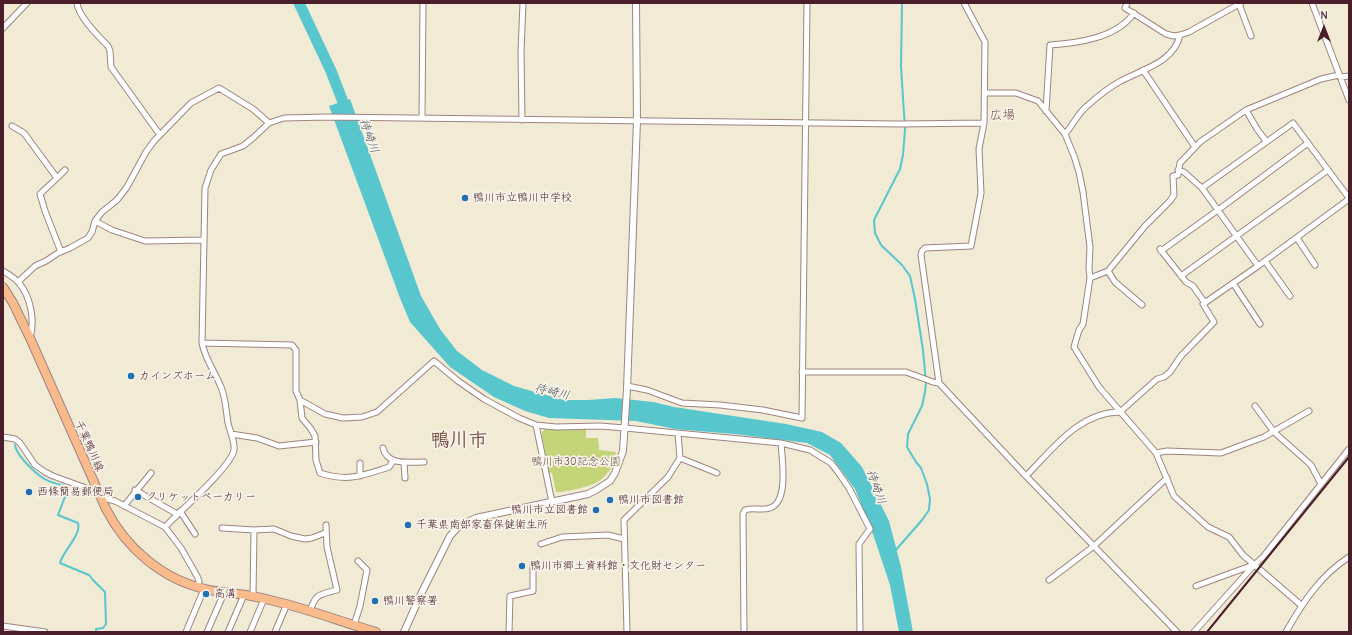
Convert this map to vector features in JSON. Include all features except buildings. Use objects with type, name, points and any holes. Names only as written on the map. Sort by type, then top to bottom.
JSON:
[{"type":"main road","name":"千葉鴨川線","points":[[3,287],[14,303],[100,497],[113,522],[122,535],[142,556],[181,581],[201,588],[253,596],[287,604],[376,632]]},
{"type":"street","points":[[3,28],[26,3]]},
{"type":"street","points":[[77,3],[80,14],[108,46],[110,51],[111,67],[160,135]]},
{"type":"street","points":[[422,118],[423,3]]},
{"type":"street","points":[[522,120],[521,52],[523,3]]},
{"type":"street","points":[[404,632],[439,556],[455,529],[472,519],[588,494],[610,481],[620,462],[623,451],[627,388],[636,121],[636,3]]},
{"type":"street","points":[[627,388],[647,390],[682,404],[720,404],[763,410],[802,418],[807,3]]},
{"type":"street","points":[[964,3],[985,42],[984,123],[979,149],[981,193],[972,246],[925,248],[921,255],[939,383],[1026,476],[1177,632]]},
{"type":"street","points":[[1127,3],[1125,8],[1166,34],[1174,36],[1189,32],[1240,3],[1251,36]]},
{"type":"street","points":[[1312,3],[1349,100]]},
{"type":"street","points":[[1046,111],[1050,45],[1089,40],[1112,31],[1129,21],[1134,14]]},
{"type":"street","points":[[1065,134],[1081,111],[1088,105],[1117,83],[1165,58],[1178,42],[1180,35]]},
{"type":"street","points":[[1143,70],[1195,147]]},
{"type":"street","points":[[1090,278],[1108,271],[1145,226],[1170,201],[1174,195],[1173,176],[1178,175],[1180,163],[1200,142],[1246,110],[1321,79],[1349,76]]},
{"type":"street","points":[[18,282],[34,266],[88,238],[92,232],[95,221],[102,212],[117,200],[128,187],[146,152],[191,103],[219,88],[253,109],[268,123]]},
{"type":"street","points":[[985,93],[1016,93],[1038,101],[1065,134],[1074,156],[1083,192],[1090,247],[1090,278],[1083,324],[1079,330],[1074,347],[1099,387],[1156,453],[1174,496],[1208,527],[1229,537],[1243,555],[1301,605]]},
{"type":"street","points":[[1246,110],[1266,141]]},
{"type":"street","points":[[165,527],[215,477],[232,456],[234,445],[228,423],[222,388],[203,352],[202,343],[205,188],[211,170],[221,154],[242,146],[254,137],[268,123],[284,118],[366,117],[806,124],[984,123]]},
{"type":"street","points":[[1202,188],[1293,123],[1349,199],[1205,303]]},
{"type":"street","points":[[12,126],[24,133],[57,178]]},
{"type":"street","points":[[1026,476],[1074,428],[1089,419],[1109,412],[1120,412],[1157,379],[1164,377],[1170,372],[1181,356],[1214,322],[1203,304],[1205,303],[1193,286],[1186,282],[1160,250],[1218,210],[1308,143]]},
{"type":"street","points":[[61,252],[40,194],[65,170]]},
{"type":"street","points":[[1178,170],[1184,172],[1202,188],[1258,266]]},
{"type":"street","points":[[1181,276],[1328,170]]},
{"type":"street","points":[[95,221],[112,230],[145,241],[204,240]]},
{"type":"street","points":[[1297,238],[1315,265]]},
{"type":"street","points":[[1265,261],[1290,296]]},
{"type":"street","points":[[1108,271],[1115,282],[1142,305]]},
{"type":"street","points":[[3,272],[18,282],[26,295],[32,314],[33,327],[30,338]]},
{"type":"street","points":[[1233,283],[1260,324]]},
{"type":"street","points":[[202,343],[292,345],[296,350],[296,391],[300,400],[302,418],[314,433],[316,442],[316,460],[320,473],[350,478],[389,467],[393,461]]},
{"type":"street","points":[[300,400],[325,414],[336,417],[352,418],[370,415],[385,406],[434,361],[458,381],[484,399],[519,418],[536,425],[556,427],[625,427],[678,434],[781,443],[810,450],[831,463],[849,488],[870,529],[860,544],[860,632]]},
{"type":"street","points":[[802,372],[906,372],[923,379],[939,383]]},
{"type":"street","points":[[1255,406],[1274,432],[1311,465],[1321,484]]},
{"type":"street","points":[[1156,453],[1167,451],[1221,452],[1254,441],[1274,432],[1309,411]]},
{"type":"street","points":[[536,425],[552,502]]},
{"type":"street","points":[[231,434],[257,438],[279,446],[316,442]]},
{"type":"street","points":[[627,632],[623,524],[626,517],[668,477],[680,458],[678,434]]},
{"type":"street","points":[[3,438],[15,440],[20,443],[35,466],[44,472],[89,489],[100,497],[115,501],[165,527],[181,548],[197,576],[201,588],[186,632]]},
{"type":"street","points":[[744,632],[743,514],[745,510],[749,509],[772,508],[780,497],[783,487],[781,443]]},
{"type":"street","points":[[383,448],[385,454],[393,461],[424,462]]},
{"type":"street","points":[[1194,632],[1254,565],[1263,557],[1349,449]]},
{"type":"street","points":[[680,458],[717,473]]},
{"type":"street","points":[[404,462],[405,478]]},
{"type":"street","points":[[360,463],[360,476]]},
{"type":"street","points":[[124,506],[135,490],[150,473]]},
{"type":"street","points":[[1050,580],[1094,546],[1167,478]]},
{"type":"street","points":[[135,490],[179,513],[194,534]]},
{"type":"street","points":[[310,611],[313,600],[317,596],[337,590],[327,547],[325,533],[326,525]]},
{"type":"street","points":[[222,528],[254,530],[274,529],[291,536],[305,539],[325,533]]},
{"type":"street","points":[[253,596],[254,530]]},
{"type":"street","points":[[541,544],[562,537],[608,535],[624,539]]},
{"type":"street","points":[[1286,632],[1301,605],[1338,564],[1349,557]]},
{"type":"street","points":[[354,625],[360,606],[367,570],[358,561]]},
{"type":"street","points":[[509,632],[510,596],[533,591],[533,564]]},
{"type":"street","points":[[1196,586],[1254,565]]},
{"type":"street","points":[[207,632],[224,592]]},
{"type":"street","points":[[228,632],[244,595]]},
{"type":"street","points":[[250,632],[264,599]]},
{"type":"street","points":[[275,632],[287,604]]},
{"type":"street","points":[[3,626],[45,632]]},
{"type":"green space","name":"鴨川市30記念公園","points":[[545,429],[586,429],[586,438],[598,438],[599,450],[616,452],[609,471],[604,477],[589,486],[556,492],[552,473],[549,472],[542,436],[542,432]]},
{"type":"water","points":[[350,99],[421,296],[440,329],[457,351],[482,370],[514,386],[564,400],[616,398],[653,402],[674,407],[786,424],[822,432],[841,443],[862,467],[889,521],[901,567],[913,632],[899,632],[890,585],[874,537],[855,489],[830,455],[807,443],[734,434],[675,429],[636,421],[549,418],[525,411],[494,397],[450,367],[410,322],[400,298],[329,106]]},
{"type":"waterway","name":"待崎川","points":[[299,3],[331,71],[348,115]]},
{"type":"waterway","points":[[895,551],[929,510],[930,499],[927,484],[921,468],[907,447],[908,434],[922,406],[926,383],[923,350],[915,299],[910,276],[902,265],[881,245],[875,233],[874,220],[900,169],[903,155],[905,129],[901,67],[902,3]]},
{"type":"waterway","points":[[15,445],[22,458],[40,476],[55,484],[69,486],[58,515],[78,523],[78,527],[75,537],[60,563],[89,575],[105,592],[106,624],[103,628],[96,629],[96,632]]},
{"type":"railway","points":[[1207,632],[1349,457]]},
{"type":"place","name":"鴨川市立鴨川中学校","points":[[465,198]]},
{"type":"place","name":"カインズホーム","points":[[131,376]]},
{"type":"place","name":"西條簡易郵便局","points":[[29,492]]},
{"type":"place","name":"クリケットベーカリー","points":[[138,497]]},
{"type":"place","name":"鴨川市図書館","points":[[610,500]]},
{"type":"place","name":"鴨川市立図書館","points":[[596,510]]},
{"type":"place","name":"千葉県南部家畜保健衛生所","points":[[408,525]]},
{"type":"place","name":"鴨川市郷土資料館・文化財センター","points":[[522,566]]},
{"type":"place","name":"高溝","points":[[206,594]]},
{"type":"place","name":"鴨川警察署","points":[[375,601]]},
{"type":"district","name":"広場","points":[[1002,115]]},
{"type":"district","name":"鴨川市","points":[[459,441]]}]
